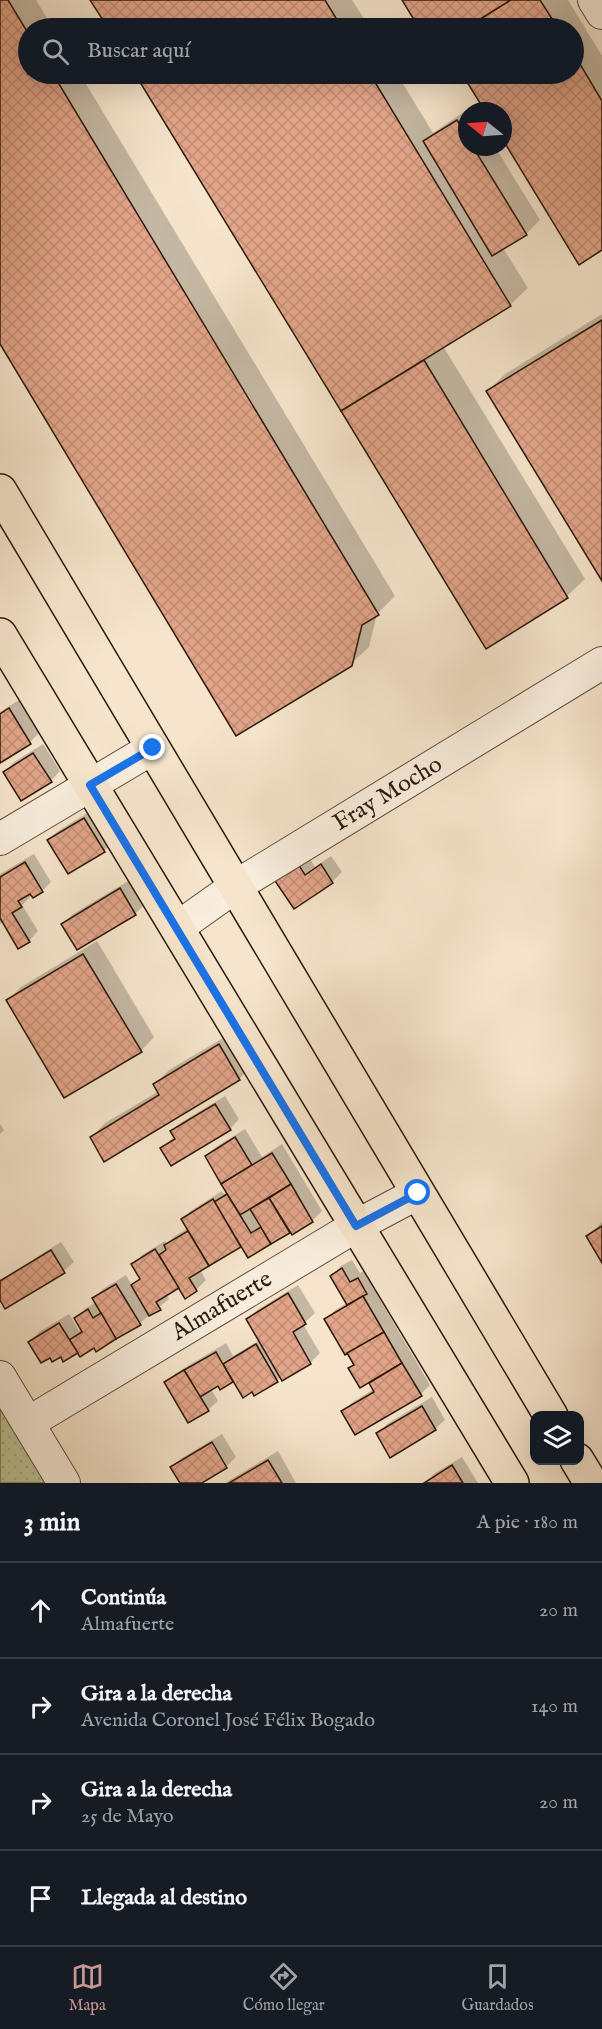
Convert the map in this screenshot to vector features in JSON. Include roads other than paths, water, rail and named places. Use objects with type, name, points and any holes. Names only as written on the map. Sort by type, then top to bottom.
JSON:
[{"type":"main road","points":[[0,491],[547,1411]]},
{"type":"main road","points":[[0,635],[512,1483]]},
{"type":"main road","points":[[580,1465],[591,1483]]},
{"type":"street","points":[[594,0],[602,13]]},
{"type":"street","name":"Fray Mocho","points":[[177,928],[236,886],[602,663]]},
{"type":"street","points":[[0,839],[153,748]]},
{"type":"street","name":"Almafuerte","points":[[28,1423],[356,1226],[418,1193]]},
{"type":"street","points":[[0,1377],[64,1483]]}]
